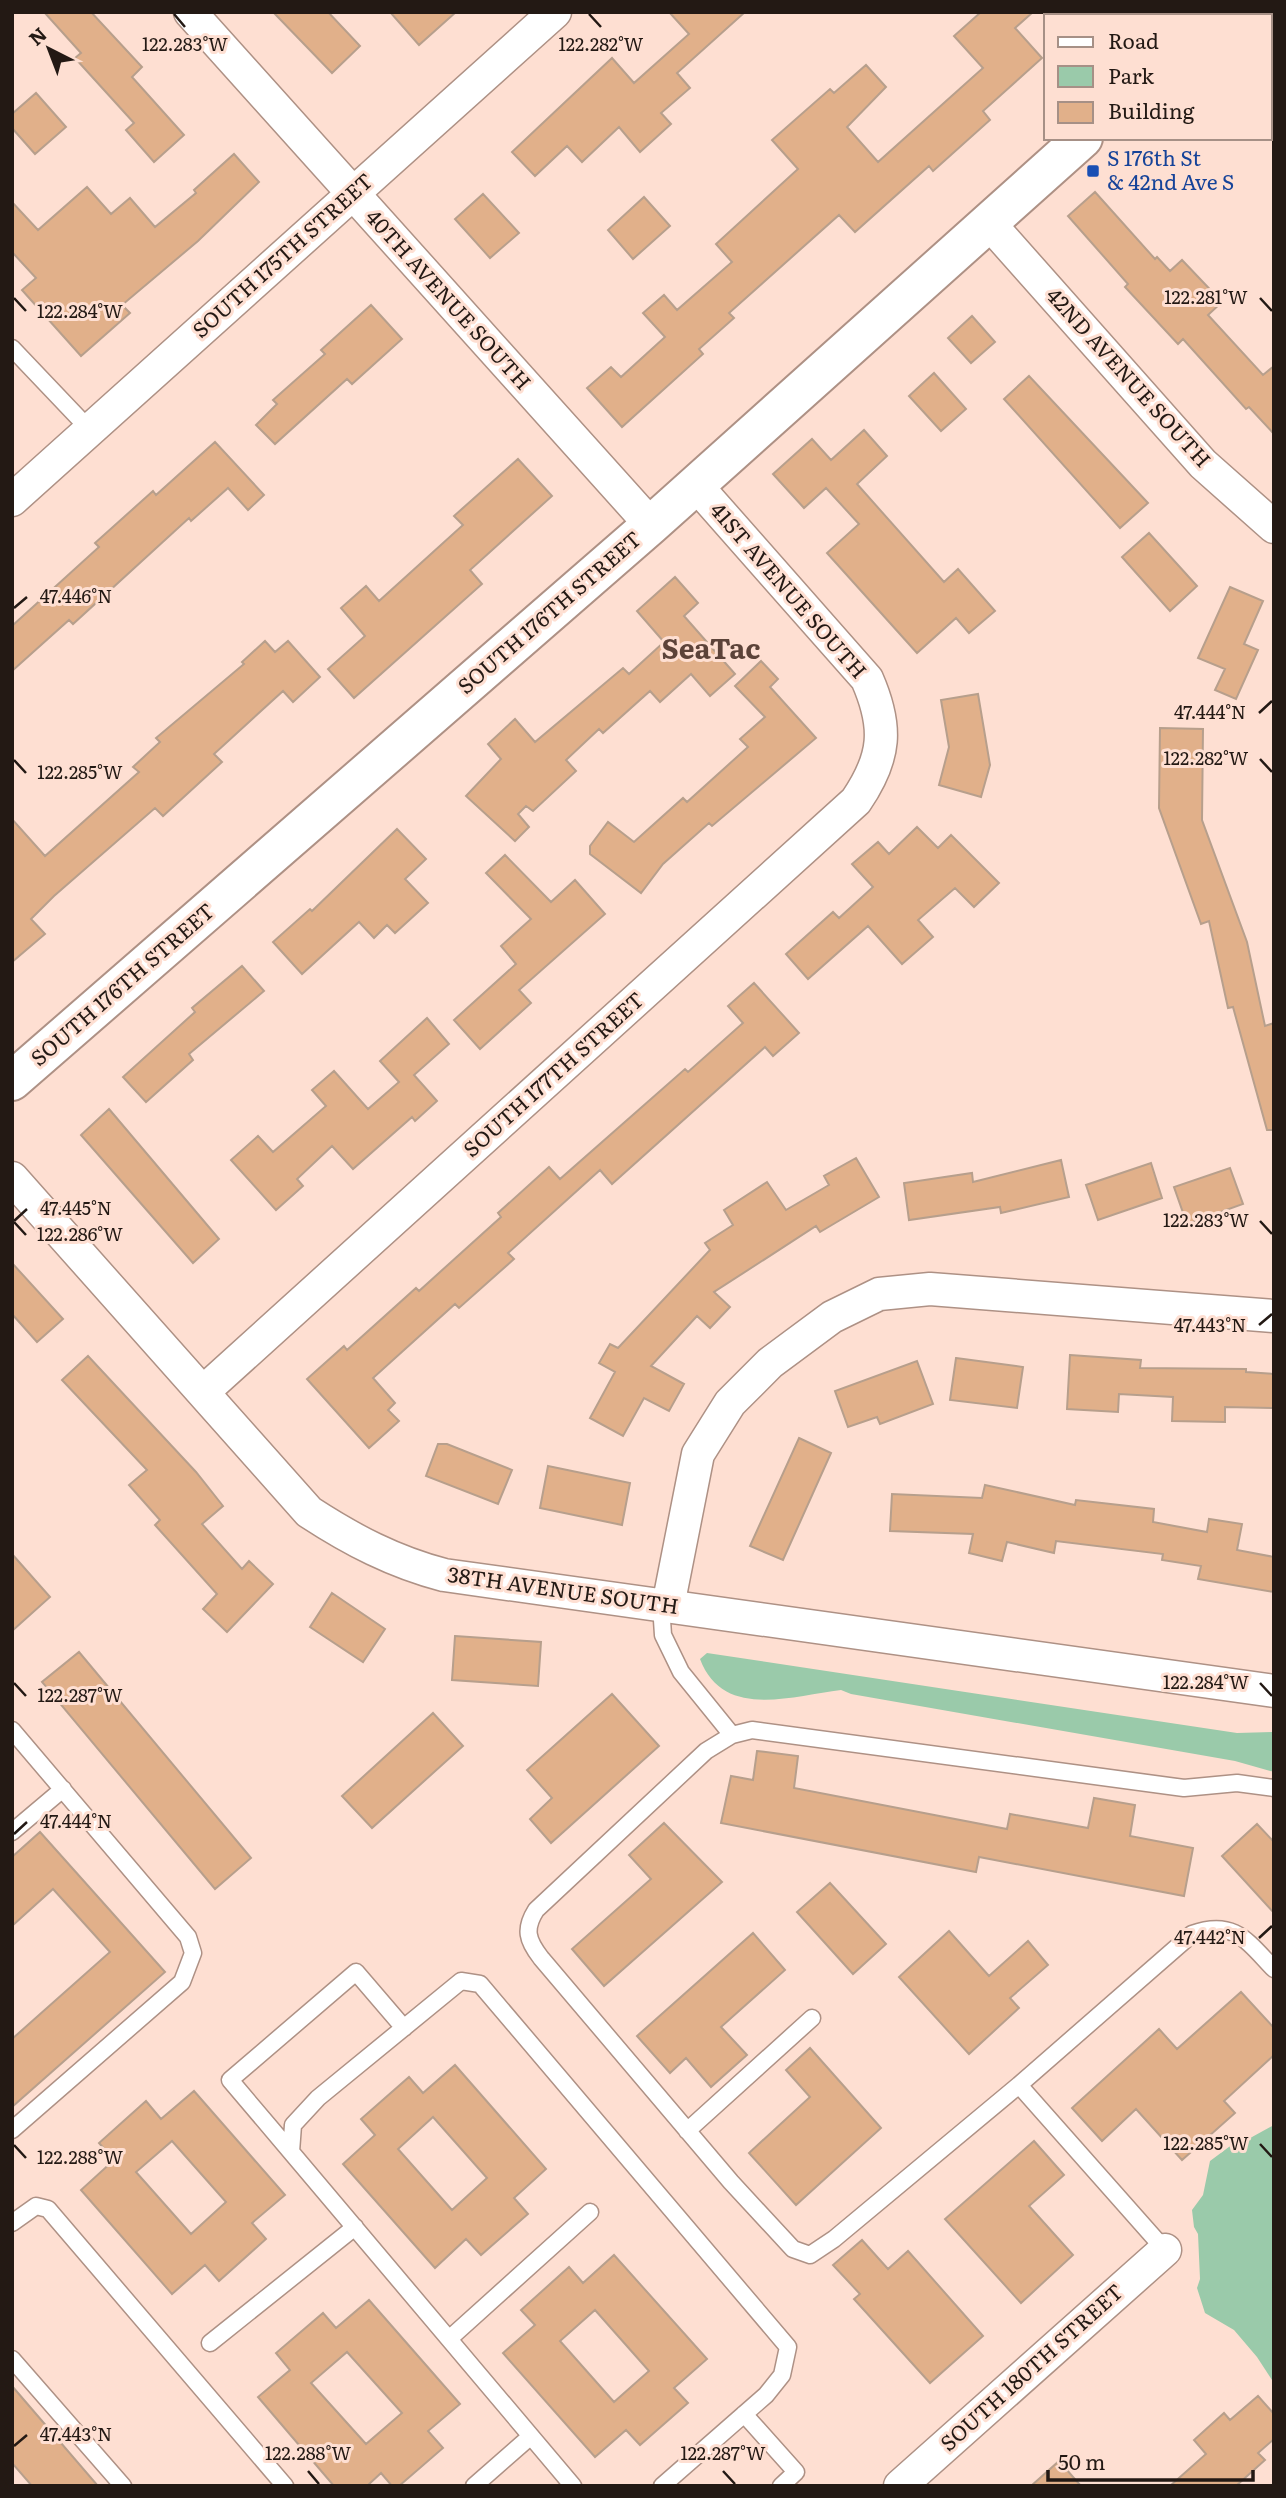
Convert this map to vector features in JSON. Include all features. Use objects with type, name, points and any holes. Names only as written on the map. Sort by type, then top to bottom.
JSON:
[{"type":"street","name":"40TH AVENUE SOUTH","points":[[190,12],[651,525]]},
{"type":"street","name":"SOUTH 175TH STREET","points":[[12,500],[555,12]]},
{"type":"street","name":"SOUTH 176TH STREET","points":[[12,1081],[651,525],[1081,140]]},
{"type":"street","name":"42ND AVENUE SOUTH","points":[[989,223],[1203,464],[1274,527]]},
{"type":"street","name":"41ST AVENUE SOUTH","points":[[695,484],[867,679],[879,707],[882,743]]},
{"type":"street","name":"SOUTH 177TH STREET","points":[[203,1392],[856,801],[874,775],[882,743]]},
{"type":"street","name":"38TH AVENUE SOUTH","points":[[12,1178],[309,1512],[359,1544],[412,1566],[444,1575],[1274,1690]]},
{"type":"street","points":[[664,1606],[698,1454],[730,1403],[770,1363],[832,1317],[879,1294],[930,1289],[1274,1316]]},
{"type":"street","name":"SOUTH 180TH STREET","points":[[900,2486],[1165,2250]]},
{"type":"lane","points":[[12,348],[90,430]]},
{"type":"lane","points":[[664,1606],[663,1635],[681,1672],[732,1735]]},
{"type":"lane","points":[[12,1730],[188,1937],[193,1953],[182,1982],[12,2130]]},
{"type":"lane","points":[[1274,1788],[1237,1783],[1184,1788],[752,1730],[732,1735],[706,1751],[536,1910],[527,1924],[529,1942],[541,1958],[687,2131],[793,2249],[810,2255],[834,2239],[1019,2085],[1192,1934],[1212,1927],[1240,1933],[1274,1969]]},
{"type":"lane","points":[[12,1832],[63,1789]]},
{"type":"lane","points":[[404,2028],[356,1972],[230,2080],[573,2486]]},
{"type":"lane","points":[[291,2152],[293,2125],[318,2098],[461,1981],[480,1984],[788,2347],[782,2375],[744,2414],[662,2486]]},
{"type":"lane","points":[[687,2131],[812,2018]]},
{"type":"lane","points":[[1019,2085],[1165,2250]]},
{"type":"lane","points":[[12,2223],[36,2206],[48,2209],[285,2486]]},
{"type":"lane","points":[[449,2339],[590,2212]]},
{"type":"lane","points":[[210,2343],[355,2227]]},
{"type":"lane","points":[[12,2359],[123,2486]]},
{"type":"lane","points":[[744,2414],[796,2472],[781,2486]]},
{"type":"lane","points":[[474,2486],[531,2436]]},
{"type":"green space","points":[[707,1653],[1237,1733],[1272,1732],[1274,1772],[1235,1761],[851,1694],[841,1690],[780,1699],[742,1697],[725,1690],[711,1678],[700,1659]]},
{"type":"green space","points":[[1274,2125],[1274,2383],[1234,2330],[1205,2313],[1197,2288],[1200,2279],[1198,2234],[1194,2227],[1192,2210],[1203,2195],[1210,2161],[1241,2138],[1252,2137]]},
{"type":"building","points":[[44,12],[91,12],[142,67],[132,77],[184,135],[154,162],[126,130],[134,123],[75,58],[81,53]]},
{"type":"building","points":[[273,12],[328,12],[360,46],[332,73]]},
{"type":"building","points":[[390,12],[456,12],[419,45]]},
{"type":"building","points":[[669,12],[745,12],[677,73],[690,88],[661,113],[671,124],[640,152],[619,127],[582,162],[567,146],[535,176],[512,152],[612,58],[634,83],[689,34]]},
{"type":"building","points":[[981,12],[1033,12],[1015,28],[1042,58],[983,111],[990,120],[933,171],[929,166],[855,232],[839,215],[729,313],[734,318],[699,349],[703,354],[622,427],[587,388],[611,367],[621,377],[665,337],[643,313],[664,295],[677,310],[732,262],[716,244],[798,169],[772,140],[830,89],[834,93],[866,65],[886,87],[847,127],[878,162],[983,68],[954,36]]},
{"type":"building","points":[[36,93],[66,127],[35,154],[12,128],[12,114]]},
{"type":"building","points":[[234,154],[259,182],[198,241],[122,305],[130,313],[81,356],[22,290],[36,278],[12,252],[12,202],[38,230],[87,187],[111,214],[130,198],[155,227],[196,193],[194,190]]},
{"type":"building","points":[[1095,192],[1155,259],[1157,257],[1170,271],[1182,260],[1222,302],[1208,315],[1263,375],[1274,366],[1274,434],[1249,407],[1246,409],[1183,339],[1178,344],[1125,287],[1128,284],[1068,216]]},
{"type":"building","points":[[483,194],[519,233],[490,258],[455,219]]},
{"type":"building","points":[[644,197],[670,226],[633,259],[608,230]]},
{"type":"building","points":[[371,305],[402,339],[352,384],[347,379],[275,444],[256,425],[277,404],[273,400],[325,354],[321,350]]},
{"type":"building","points":[[972,316],[995,342],[971,363],[948,338]]},
{"type":"building","points":[[934,373],[966,409],[941,431],[909,396]]},
{"type":"building","points":[[1029,376],[1148,503],[1120,528],[1004,399]]},
{"type":"building","points":[[864,430],[887,456],[857,484],[944,582],[958,569],[995,611],[969,633],[956,618],[917,653],[827,553],[859,524],[826,488],[804,508],[773,474],[812,439],[831,460]]},
{"type":"building","points":[[215,442],[264,495],[248,510],[228,488],[191,521],[189,518],[73,624],[69,620],[12,671],[12,626],[99,547],[95,543],[153,491],[156,495]]},
{"type":"building","points":[[518,459],[552,496],[470,570],[482,584],[354,698],[328,669],[365,636],[341,608],[366,586],[379,601],[463,525],[454,516]]},
{"type":"building","points":[[1149,533],[1197,586],[1170,611],[1122,557]]},
{"type":"building","points":[[675,577],[698,603],[684,616],[735,674],[710,696],[691,674],[660,702],[650,691],[603,733],[599,729],[566,760],[576,771],[533,811],[526,806],[518,814],[529,827],[515,841],[466,796],[501,759],[488,744],[515,719],[535,742],[623,668],[629,674],[664,642],[637,611]]},
{"type":"building","points":[[1230,587],[1263,601],[1244,644],[1258,650],[1236,699],[1215,690],[1225,669],[1198,658]]},
{"type":"building","points":[[265,641],[275,652],[288,641],[320,677],[293,702],[283,691],[214,754],[222,762],[163,816],[155,808],[54,896],[31,919],[45,934],[12,962],[12,819],[45,856],[139,772],[133,767],[160,742],[156,738],[244,664],[242,662]]},
{"type":"building","points":[[761,661],[778,679],[770,687],[816,738],[712,826],[709,823],[663,864],[641,893],[590,854],[590,846],[608,822],[634,842],[683,798],[687,802],[748,747],[740,739],[765,717],[735,686]]},
{"type":"building","points":[[978,694],[990,765],[981,797],[939,785],[949,747],[941,700]]},
{"type":"building","points":[[1160,728],[1203,729],[1202,820],[1247,942],[1265,1026],[1274,1023],[1274,1130],[1267,1130],[1233,1007],[1228,1008],[1209,921],[1201,924],[1159,808]]},
{"type":"building","points":[[917,827],[938,848],[951,835],[999,883],[974,907],[955,888],[918,920],[933,937],[902,964],[868,926],[808,979],[786,954],[833,912],[839,918],[873,887],[852,864],[878,842],[889,854]]},
{"type":"building","points":[[397,829],[426,859],[405,879],[428,903],[395,933],[387,925],[374,938],[359,922],[302,974],[273,942],[310,909],[312,911]]},
{"type":"building","points":[[505,855],[551,902],[575,880],[605,914],[519,990],[531,1003],[480,1049],[454,1020],[516,964],[501,946],[531,919],[486,873]]},
{"type":"building","points":[[242,966],[264,991],[189,1054],[193,1060],[146,1102],[123,1077],[195,1012],[192,1008]]},
{"type":"building","points":[[754,983],[799,1033],[773,1056],[765,1047],[612,1184],[600,1170],[508,1253],[514,1259],[459,1308],[455,1304],[373,1378],[395,1403],[388,1410],[399,1421],[369,1448],[307,1379],[344,1346],[347,1350],[416,1288],[419,1291],[501,1217],[498,1213],[549,1167],[560,1179],[685,1069],[688,1072],[743,1023],[728,1006]]},
{"type":"building","points":[[427,1018],[449,1044],[414,1075],[437,1101],[415,1121],[412,1117],[353,1169],[332,1146],[297,1179],[303,1186],[276,1210],[231,1160],[258,1136],[273,1152],[326,1106],[312,1090],[334,1071],[368,1109],[399,1082],[380,1061]]},
{"type":"building","points":[[109,1109],[219,1239],[193,1263],[81,1135]]},
{"type":"building","points":[[856,1158],[879,1197],[820,1232],[816,1226],[714,1292],[730,1307],[710,1328],[697,1316],[651,1366],[684,1384],[669,1411],[644,1398],[623,1436],[590,1418],[615,1372],[599,1363],[610,1344],[618,1348],[710,1250],[705,1243],[733,1225],[724,1210],[767,1182],[786,1210],[829,1185],[824,1176]]},
{"type":"building","points":[[1061,1160],[1069,1197],[1001,1213],[1000,1207],[909,1220],[904,1183],[972,1173],[973,1182]]},
{"type":"building","points":[[1151,1163],[1162,1198],[1098,1220],[1086,1185]]},
{"type":"building","points":[[1230,1168],[1243,1204],[1187,1224],[1174,1187]]},
{"type":"building","points":[[12,1263],[63,1319],[37,1342],[12,1314]]},
{"type":"building","points":[[1070,1355],[1141,1360],[1140,1368],[1246,1369],[1246,1372],[1274,1374],[1274,1408],[1225,1407],[1225,1422],[1172,1421],[1173,1397],[1119,1394],[1118,1412],[1067,1409]]},
{"type":"building","points":[[88,1356],[196,1472],[223,1506],[202,1524],[242,1569],[249,1561],[273,1584],[227,1632],[203,1609],[217,1594],[155,1525],[160,1520],[129,1485],[147,1470],[62,1380]]},
{"type":"building","points":[[956,1358],[1023,1367],[1017,1408],[950,1400]]},
{"type":"building","points":[[917,1361],[933,1404],[880,1424],[877,1417],[848,1427],[835,1391]]},
{"type":"building","points":[[799,1438],[831,1453],[783,1560],[750,1546]]},
{"type":"building","points":[[438,1444],[447,1444],[512,1470],[498,1504],[426,1476]]},
{"type":"building","points":[[548,1466],[630,1483],[622,1525],[540,1508]]},
{"type":"building","points":[[985,1485],[1075,1505],[1076,1500],[1154,1509],[1153,1522],[1207,1532],[1209,1519],[1242,1524],[1237,1550],[1274,1557],[1274,1592],[1198,1579],[1201,1566],[1162,1560],[1163,1554],[1056,1541],[1054,1553],[1007,1542],[1002,1561],[969,1553],[973,1534],[890,1531],[892,1494],[982,1498]]},
{"type":"building","points":[[12,1554],[50,1597],[12,1631]]},
{"type":"building","points":[[332,1593],[385,1629],[363,1662],[310,1627]]},
{"type":"building","points":[[455,1636],[541,1642],[538,1686],[452,1680]]},
{"type":"building","points":[[79,1652],[251,1858],[215,1889],[42,1682]]},
{"type":"building","points":[[612,1694],[659,1746],[551,1843],[530,1819],[552,1798],[527,1770]]},
{"type":"building","points":[[433,1713],[463,1746],[372,1828],[342,1796]]},
{"type":"building","points":[[757,1751],[798,1756],[794,1788],[1007,1829],[1010,1814],[1088,1828],[1094,1798],[1135,1805],[1130,1836],[1193,1848],[1184,1896],[979,1857],[976,1872],[721,1823],[731,1776],[753,1780]]},
{"type":"building","points":[[664,1823],[722,1882],[604,1986],[572,1949],[651,1879],[629,1855]]},
{"type":"building","points":[[1257,1824],[1274,1842],[1274,1913],[1222,1856]]},
{"type":"building","points":[[40,1832],[165,1972],[12,2107],[12,2039],[110,1952],[53,1889],[12,1926],[12,1857]]},
{"type":"building","points":[[830,1883],[886,1944],[853,1974],[797,1912]]},
{"type":"building","points":[[949,1931],[989,1976],[1028,1941],[1048,1965],[1010,1998],[1019,2008],[969,2054],[899,1977]]},
{"type":"building","points":[[753,1933],[785,1970],[721,2027],[747,2055],[711,2087],[686,2058],[670,2073],[637,2036]]},
{"type":"building","points":[[1241,1992],[1274,2028],[1274,2055],[1224,2101],[1235,2113],[1182,2160],[1136,2109],[1102,2141],[1072,2108],[1159,2029],[1177,2049]]},
{"type":"building","points":[[810,2048],[881,2128],[796,2205],[749,2153],[810,2097],[786,2070]]},
{"type":"building","points":[[455,2065],[546,2169],[514,2198],[528,2214],[481,2255],[466,2239],[435,2268],[343,2164],[375,2135],[361,2119],[409,2077],[423,2093]],"holes":[[[433,2117],[487,2178],[452,2210],[398,2149]]]},
{"type":"building","points":[[194,2091],[285,2195],[252,2223],[266,2239],[219,2281],[205,2265],[172,2294],[81,2190],[114,2160],[99,2143],[146,2101],[161,2119]],"holes":[[[172,2141],[226,2202],[191,2234],[136,2172]]]},
{"type":"building","points":[[1034,2141],[1064,2175],[1029,2206],[1073,2255],[1021,2303],[945,2219]]},
{"type":"building","points":[[862,2240],[888,2269],[908,2251],[983,2336],[930,2383],[854,2299],[860,2294],[833,2265]]},
{"type":"building","points":[[614,2255],[707,2359],[674,2388],[688,2403],[640,2445],[626,2430],[595,2457],[503,2353],[535,2325],[521,2310],[569,2267],[583,2283]],"holes":[[[595,2310],[649,2371],[614,2402],[560,2341]]]},
{"type":"building","points":[[369,2300],[460,2404],[428,2431],[443,2448],[399,2486],[392,2486],[381,2473],[367,2486],[334,2486],[258,2397],[290,2370],[276,2353],[323,2313],[336,2328]],"holes":[[[347,2352],[402,2413],[366,2444],[311,2383]]]},
{"type":"building","points":[[12,2386],[98,2486],[32,2486],[12,2463]]},
{"type":"building","points":[[1258,2396],[1274,2414],[1274,2439],[1258,2453],[1265,2460],[1236,2486],[1170,2486],[1206,2454],[1194,2440],[1224,2413],[1230,2420]]},
{"type":"building","points":[[1059,2461],[1081,2486],[1031,2486]]},
{"type":"place","name":"S 176th St & 42nd Ave S","points":[[1093,171]]},
{"type":"district","name":"SeaTac","points":[[711,649]]}]
